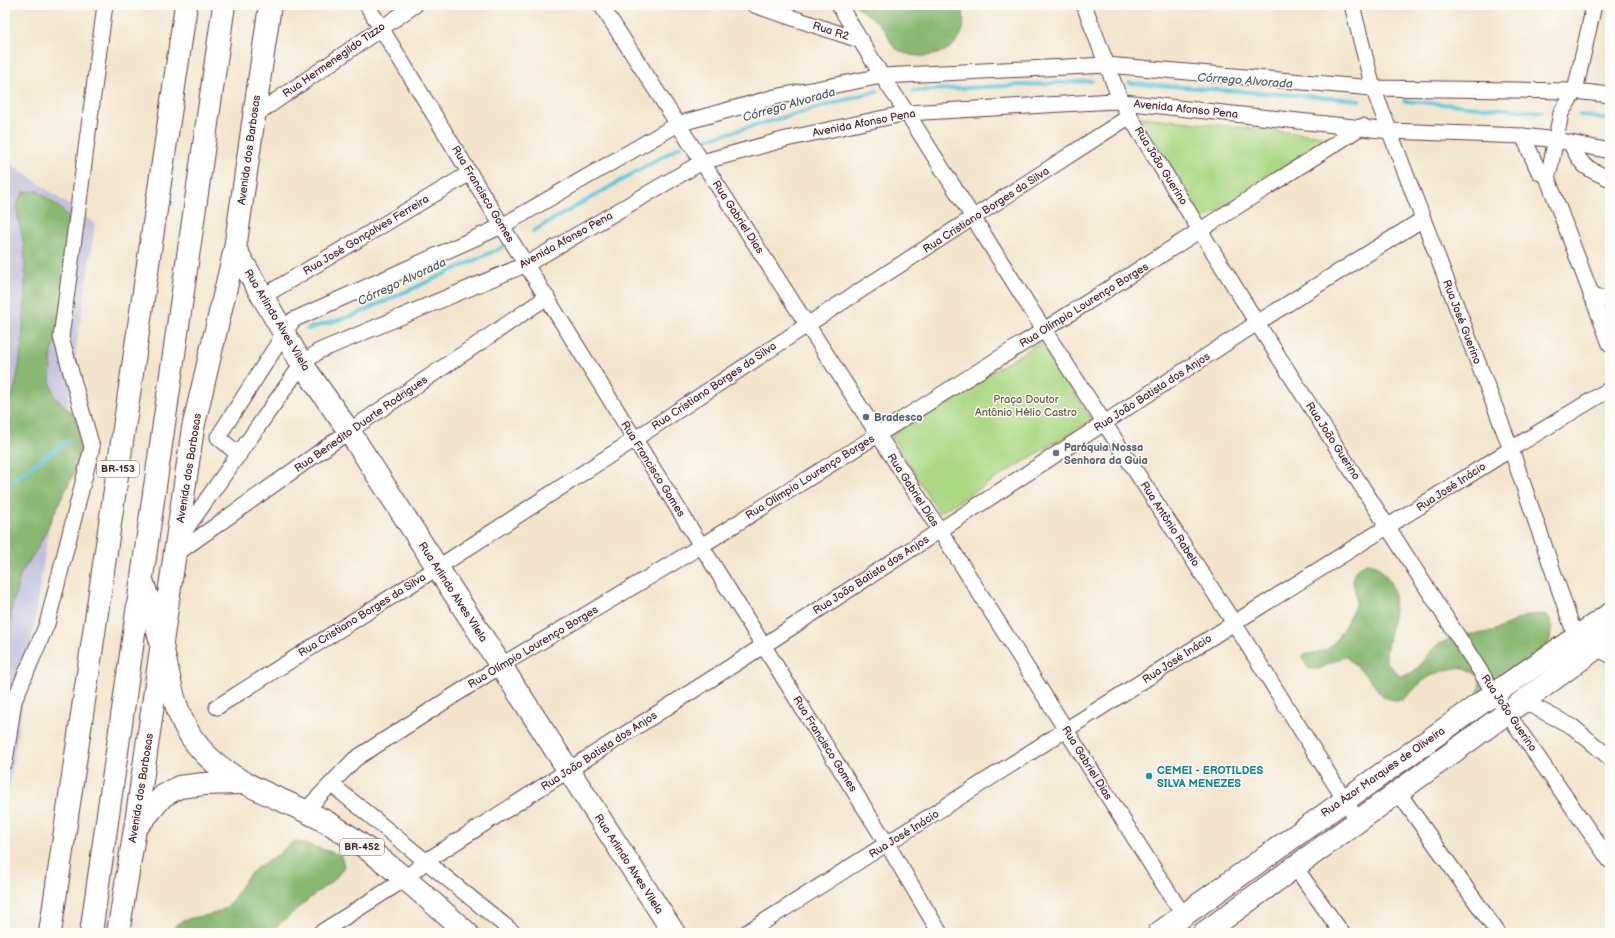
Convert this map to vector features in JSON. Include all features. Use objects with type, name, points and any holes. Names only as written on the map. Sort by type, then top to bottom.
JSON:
[{"type":"main road","name":"BR-153","points":[[50,933],[186,5]]},
{"type":"main road","name":"BR-153","points":[[91,933],[224,5]]},
{"type":"main road","name":"Avenida dos Barbosas","points":[[118,931],[163,649],[194,428],[235,249],[270,5]]},
{"type":"main road","name":"Rua Arlindo Alves Vilela","points":[[235,249],[302,364],[349,431],[674,933]]},
{"type":"main road","name":"BR-452","points":[[141,576],[163,649],[174,701],[192,738],[211,759],[242,783],[335,827],[406,879],[467,933]]},
{"type":"main road","name":"Rua Azor Marques de Oliveira","points":[[1159,933],[1345,799],[1610,614]]},
{"type":"main road","points":[[1204,933],[1515,707],[1605,647]]},
{"type":"main road","points":[[1495,693],[1508,695],[1515,707]]},
{"type":"main road","name":"BR-452","points":[[135,829],[163,796],[179,787],[204,784],[242,783]]},
{"type":"main road","points":[[1222,888],[1236,910]]},
{"type":"street","points":[[5,762],[14,701],[46,624],[92,446],[60,337],[106,5]]},
{"type":"street","name":"Rua Francisco Gomes","points":[[367,5],[502,226],[887,844],[940,933]]},
{"type":"street","name":"Rua Hermenegildo Tizzo","points":[[254,116],[415,5]]},
{"type":"street","name":"Rua Gabriel Dias","points":[[601,5],[939,530],[1183,915]]},
{"type":"street","name":"Rua R2","points":[[754,5],[862,41]]},
{"type":"street","name":"Rua Antônio Rabelo","points":[[839,5],[882,76],[1044,330],[1234,623],[1358,821]]},
{"type":"street","name":"Rua João Guerino","points":[[1084,5],[1121,102],[1257,323],[1495,693]]},
{"type":"street","name":"Rua José Guerino","points":[[1352,5],[1373,88],[1511,449],[1576,638]]},
{"type":"street","points":[[1546,177],[1550,168],[1561,113],[1575,91],[1594,5]]},
{"type":"street","points":[[218,437],[293,320],[502,226],[678,124],[775,97],[882,76],[1107,65],[1373,88],[1575,91],[1610,95]]},
{"type":"street","name":"Avenida Afonso Pena","points":[[177,548],[302,364],[319,351],[527,264],[702,162],[786,139],[907,113],[1121,102],[1390,130],[1523,136],[1556,140],[1610,151]]},
{"type":"street","name":"Rua Cristiano Borges da Silva","points":[[217,707],[437,568],[807,325],[974,219],[1130,116]]},
{"type":"street","name":"Rua Olímpio Lourenço Borges","points":[[305,812],[355,759],[500,666],[701,546],[1044,330],[1363,126]]},
{"type":"street","points":[[1523,136],[1539,172],[1546,177],[1610,344]]},
{"type":"street","points":[[1571,144],[1578,160],[1585,168],[1610,179]]},
{"type":"street","name":"Rua José Gonçalves Ferreira","points":[[262,297],[470,173]]},
{"type":"street","name":"Rua João Batista dos Anjos","points":[[320,933],[406,879],[426,861],[763,646],[1257,323],[1423,219]]},
{"type":"street","name":"Rua Benedito Duarte Rodrigues","points":[[177,548],[547,297]]},
{"type":"street","points":[[1591,297],[1610,299]]},
{"type":"street","name":"Rua José Inácio","points":[[746,933],[1234,623],[1511,449],[1610,389]]},
{"type":"street","points":[[194,428],[218,437],[239,455]]},
{"type":"street","points":[[1576,638],[1605,647]]},
{"type":"street","points":[[1515,707],[1573,727],[1610,758]]},
{"type":"street","name":"Rua João Guerino","points":[[1515,707],[1610,861]]},
{"type":"street","points":[[331,784],[514,933]]},
{"type":"street","points":[[1398,792],[1498,933]]},
{"type":"street","points":[[1295,867],[1342,933]]},
{"type":"shaded area","points":[[5,159],[95,224],[5,817]]},
{"type":"green space","points":[[855,5],[963,5],[963,29],[957,41],[950,48],[942,52],[932,55],[911,55],[894,47],[882,27]]},
{"type":"green space","points":[[1141,117],[1334,137],[1203,220]]},
{"type":"green space","points":[[38,191],[61,209],[72,221],[61,323],[52,352],[50,380],[54,396],[75,416],[83,430],[84,444],[81,458],[37,549],[21,573],[12,606],[5,676],[5,413],[11,399],[20,357],[23,333],[25,284],[24,247],[16,205],[24,192]]},
{"type":"green space","name":"Praça Doutor Antônio Hélio Castro","points":[[1040,342],[1092,420],[939,513],[891,435]]},
{"type":"green space","points":[[1367,563],[1377,565],[1386,575],[1393,592],[1394,611],[1386,652],[1386,662],[1400,676],[1414,671],[1434,648],[1456,636],[1488,632],[1518,619],[1539,614],[1547,615],[1552,622],[1550,640],[1541,660],[1487,706],[1486,717],[1454,740],[1458,723],[1473,702],[1479,687],[1480,678],[1469,670],[1464,668],[1454,668],[1437,673],[1423,681],[1402,700],[1394,700],[1381,694],[1363,672],[1345,656],[1319,669],[1309,669],[1303,660],[1303,655],[1323,651],[1334,642],[1345,626],[1355,605],[1356,599],[1353,576],[1359,567]]},
{"type":"green space","points":[[296,841],[341,855],[344,866],[341,872],[333,880],[269,933],[172,933],[175,926],[186,919],[213,914],[225,908],[231,902],[252,872]]},
{"type":"waterway","name":"Córrego Alvorada","points":[[914,91],[1092,81]]},
{"type":"waterway","name":"Córrego Alvorada","points":[[1129,83],[1359,100]]},
{"type":"waterway","name":"Córrego Alvorada","points":[[707,139],[877,91]]},
{"type":"waterway","name":"Córrego Alvorada","points":[[1404,101],[1542,112]]},
{"type":"waterway","name":"Córrego Alvorada","points":[[1580,115],[1610,120]]},
{"type":"waterway","name":"Córrego Alvorada","points":[[533,231],[681,146]]},
{"type":"waterway","name":"Córrego Alvorada","points":[[307,329],[355,315],[503,247]]},
{"type":"waterway","name":"Córrego Alvorada","points":[[5,486],[68,441]]},
{"type":"place","name":"Bradesco","points":[[866,417]]},
{"type":"place","name":"Paróquia Nossa Senhora da Guia","points":[[1056,453]]},
{"type":"place","name":"CEMEI - EROTILDES SILVA MENEZES","points":[[1149,776]]}]
